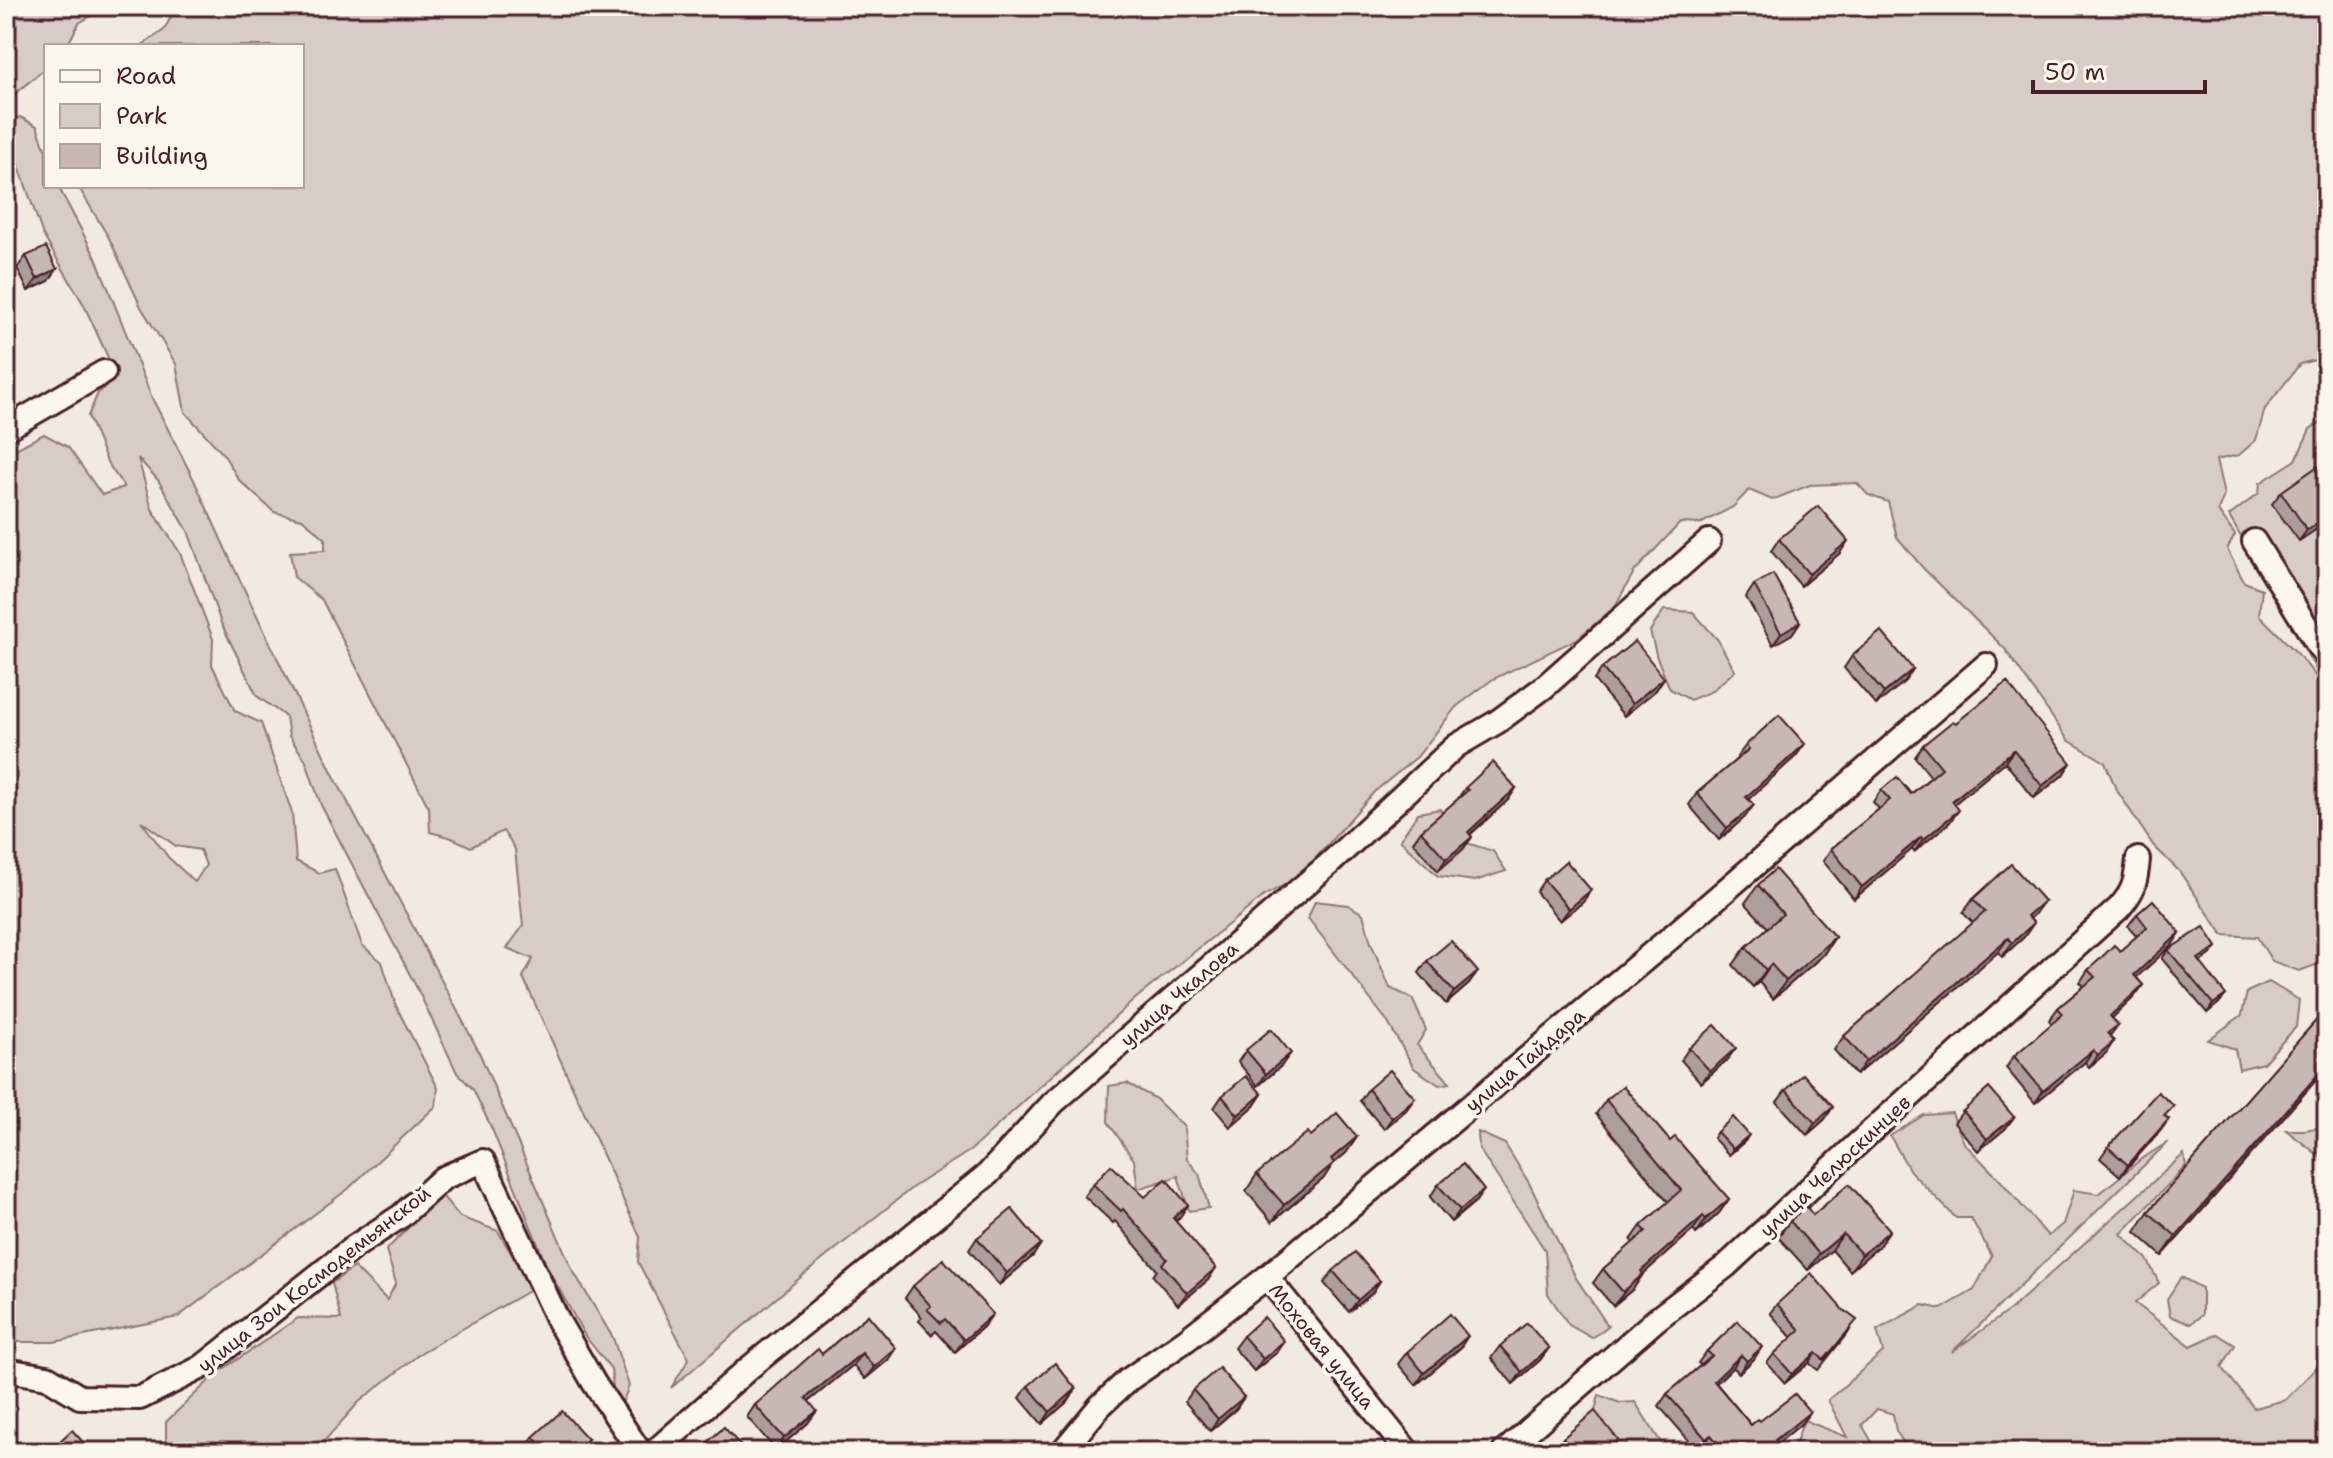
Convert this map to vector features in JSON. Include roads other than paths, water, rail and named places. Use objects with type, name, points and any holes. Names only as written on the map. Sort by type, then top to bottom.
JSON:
[{"type":"street","points":[[6,429],[104,372]]},
{"type":"street","name":"улица Чкалова","points":[[654,1452],[749,1368],[988,1174],[1053,1103],[1329,864],[1456,746],[1497,722],[1543,688],[1709,541]]},
{"type":"street","points":[[2254,541],[2327,657]]},
{"type":"street","name":"улица Гайдара","points":[[1062,1452],[1100,1406],[1128,1380],[1267,1277],[1682,928],[1986,665]]},
{"type":"street","name":"улица Челюскинцев","points":[[1504,1452],[1657,1319],[1726,1266],[2119,908],[2132,894],[2138,859]]},
{"type":"street","name":"улица Зои Космодемьянской","points":[[6,1370],[47,1377],[80,1397],[140,1398],[202,1367],[354,1247],[401,1216],[443,1178],[483,1161],[558,1321],[640,1452]]},
{"type":"street","name":"Моховая улица","points":[[1267,1277],[1408,1452]]}]
